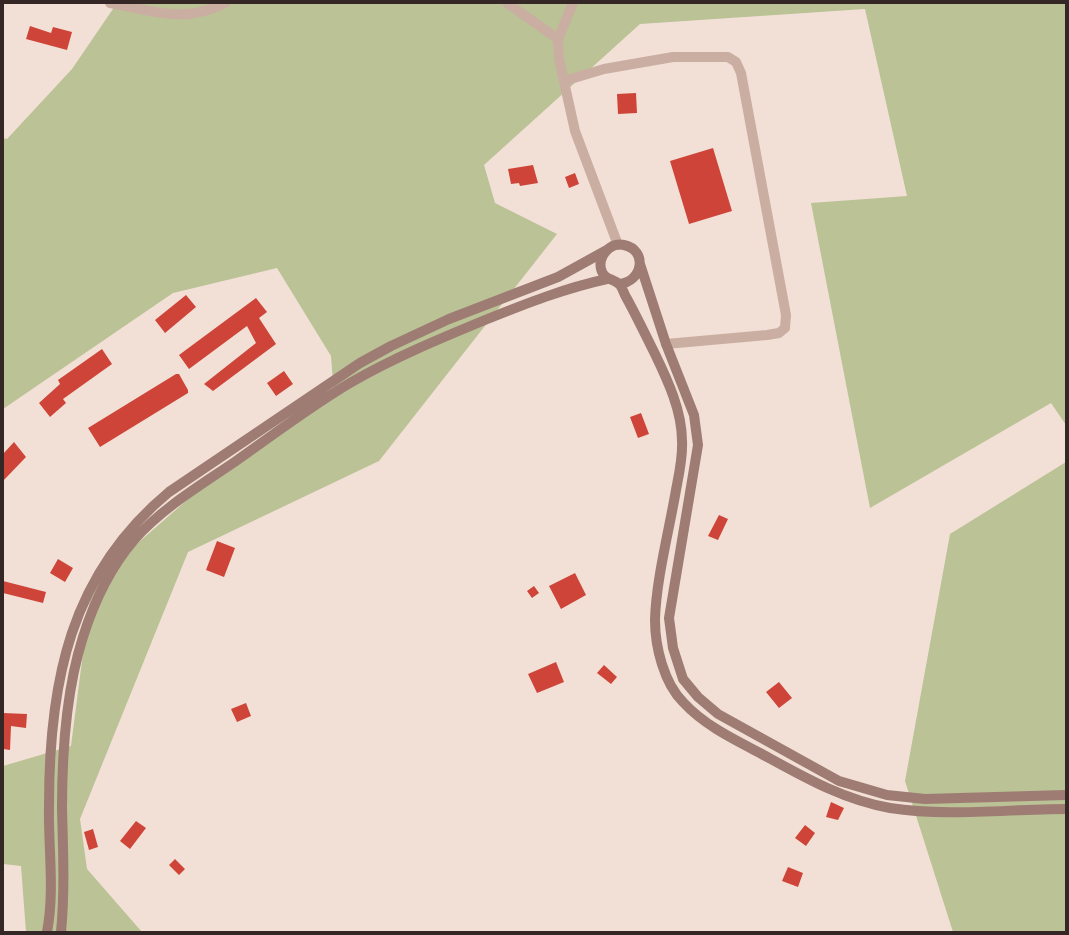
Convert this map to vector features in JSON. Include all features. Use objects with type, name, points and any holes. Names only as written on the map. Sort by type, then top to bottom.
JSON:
[{"type":"street","points":[[110,3],[174,16],[210,10],[225,3]]},
{"type":"street","points":[[507,3],[558,40]]},
{"type":"street","points":[[573,3],[558,40],[559,59],[575,131],[618,245]]},
{"type":"street","points":[[564,81],[604,69],[673,57],[728,57],[736,62],[741,73],[786,315],[786,328],[780,333],[767,336],[666,344]]},
{"type":"street","points":[[47,932],[51,890],[50,764],[55,699],[76,619],[87,593],[104,562],[127,532],[145,512],[169,492],[360,363],[391,346],[450,320],[558,277],[618,245],[624,245],[635,252],[666,344],[694,415],[698,445],[669,618],[673,648],[683,679],[698,697],[718,714],[839,781],[886,795],[925,799],[1066,795]]},
{"type":"street","points":[[607,250],[603,255],[601,268],[607,279]]},
{"type":"street","points":[[619,284],[631,280],[636,276],[640,264]]},
{"type":"street","points":[[61,932],[64,869],[63,760],[68,710],[76,665],[82,638],[94,604],[111,572],[133,541],[150,524],[189,494],[307,411],[368,373],[430,343],[540,298],[607,279],[619,284],[664,373],[678,410],[682,441],[680,468],[658,595],[655,622],[658,644],[670,685],[682,702],[713,728],[831,790],[857,800],[888,807],[920,811],[1066,809]]},
{"type":"green space","points":[[117,3],[1066,3],[1066,425],[1051,403],[870,508],[811,203],[907,196],[865,9],[640,24],[484,165],[495,203],[557,234],[379,461],[188,552],[80,819],[87,869],[142,932],[26,932],[21,866],[3,864],[3,766],[71,746],[92,583],[218,473],[334,396],[331,356],[277,268],[173,293],[3,409],[3,138],[7,139],[72,69]]},
{"type":"green space","points":[[1066,462],[1066,932],[953,932],[905,781],[950,534]]},
{"type":"building","points":[[30,26],[51,33],[53,27],[72,32],[67,50],[26,39]]},
{"type":"building","points":[[636,93],[637,113],[618,114],[617,94]]},
{"type":"building","points":[[713,148],[732,211],[689,224],[670,161]]},
{"type":"building","points":[[533,165],[538,183],[520,186],[519,183],[511,184],[508,169]]},
{"type":"building","points":[[575,173],[579,184],[569,188],[565,177]]},
{"type":"building","points":[[186,295],[196,307],[165,333],[155,320]]},
{"type":"building","points":[[256,298],[267,312],[259,318],[276,344],[213,391],[204,384],[256,343],[247,326],[189,369],[179,355]]},
{"type":"building","points":[[102,349],[112,364],[63,399],[66,403],[50,417],[39,403],[60,384],[58,380]]},
{"type":"building","points":[[284,371],[293,384],[276,396],[267,383]]},
{"type":"building","points":[[176,374],[179,374],[188,390],[188,393],[100,447],[88,428]]},
{"type":"building","points":[[641,413],[649,434],[638,438],[630,417]]},
{"type":"building","points":[[14,442],[26,457],[3,481],[3,454]]},
{"type":"building","points":[[719,515],[728,519],[718,540],[708,536]]},
{"type":"building","points":[[217,541],[235,548],[224,577],[206,570]]},
{"type":"building","points":[[58,559],[73,568],[65,582],[50,573]]},
{"type":"building","points":[[575,573],[586,595],[561,609],[549,586]]},
{"type":"building","points":[[3,581],[46,592],[43,603],[3,593]]},
{"type":"building","points":[[534,586],[539,593],[532,598],[527,591]]},
{"type":"building","points":[[556,662],[564,682],[537,693],[528,674]]},
{"type":"building","points":[[604,665],[617,677],[611,684],[597,673]]},
{"type":"building","points":[[779,682],[792,698],[779,708],[766,692]]},
{"type":"building","points":[[246,703],[251,716],[237,722],[231,709]]},
{"type":"building","points":[[3,713],[27,714],[26,728],[11,726],[10,750],[3,749]]},
{"type":"building","points":[[831,802],[844,808],[838,820],[826,817]]},
{"type":"building","points":[[136,821],[146,828],[130,849],[120,841]]},
{"type":"building","points":[[805,825],[815,833],[806,846],[795,838]]},
{"type":"building","points":[[93,829],[98,847],[89,850],[84,832]]},
{"type":"building","points":[[175,859],[185,869],[179,875],[169,865]]},
{"type":"building","points":[[788,867],[803,873],[798,887],[782,881]]}]
